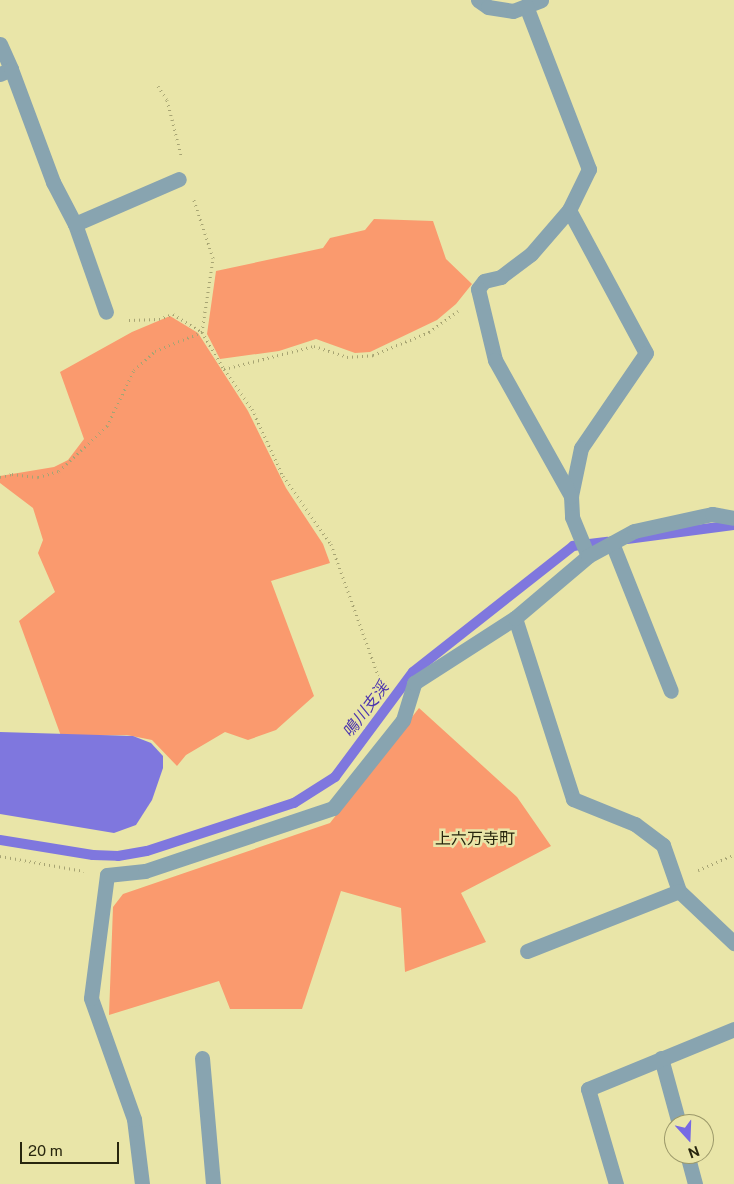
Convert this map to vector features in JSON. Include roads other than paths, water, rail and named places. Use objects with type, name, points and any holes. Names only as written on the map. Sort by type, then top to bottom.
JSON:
[{"type":"street","points":[[478,0],[488,7],[513,11],[541,0]]},
{"type":"street","points":[[526,6],[589,169],[569,210],[531,254],[501,277],[484,281],[478,289],[495,360],[572,496]]},
{"type":"street","points":[[0,44],[5,71],[53,182],[75,224],[106,312]]},
{"type":"street","points":[[75,224],[179,179]]},
{"type":"street","points":[[569,210],[646,353],[581,448],[572,496],[575,524],[587,555]]},
{"type":"street","points":[[142,1184],[134,1119],[91,998],[107,875],[144,872],[333,808],[403,720],[414,683],[515,618],[587,555],[634,531],[712,514],[734,518]]},
{"type":"street","points":[[612,543],[671,691]]},
{"type":"street","points":[[515,618],[573,799],[635,824],[663,845],[677,886],[734,942]]},
{"type":"street","points":[[527,951],[677,886]]},
{"type":"street","points":[[616,1184],[588,1089],[734,1029]]},
{"type":"street","points":[[202,1058],[214,1184]]},
{"type":"street","points":[[662,1058],[676,1114]]},
{"type":"street","points":[[690,1164],[695,1184]]},
{"type":"waterway","name":"鳴川支渓","points":[[627,539],[734,525]]},
{"type":"waterway","name":"鳴川支渓","points":[[0,840],[93,855],[118,856],[147,851],[294,803],[335,777],[413,672],[573,546],[608,542]]},
{"type":"district","name":"上六万寺町","points":[[475,839]]}]
